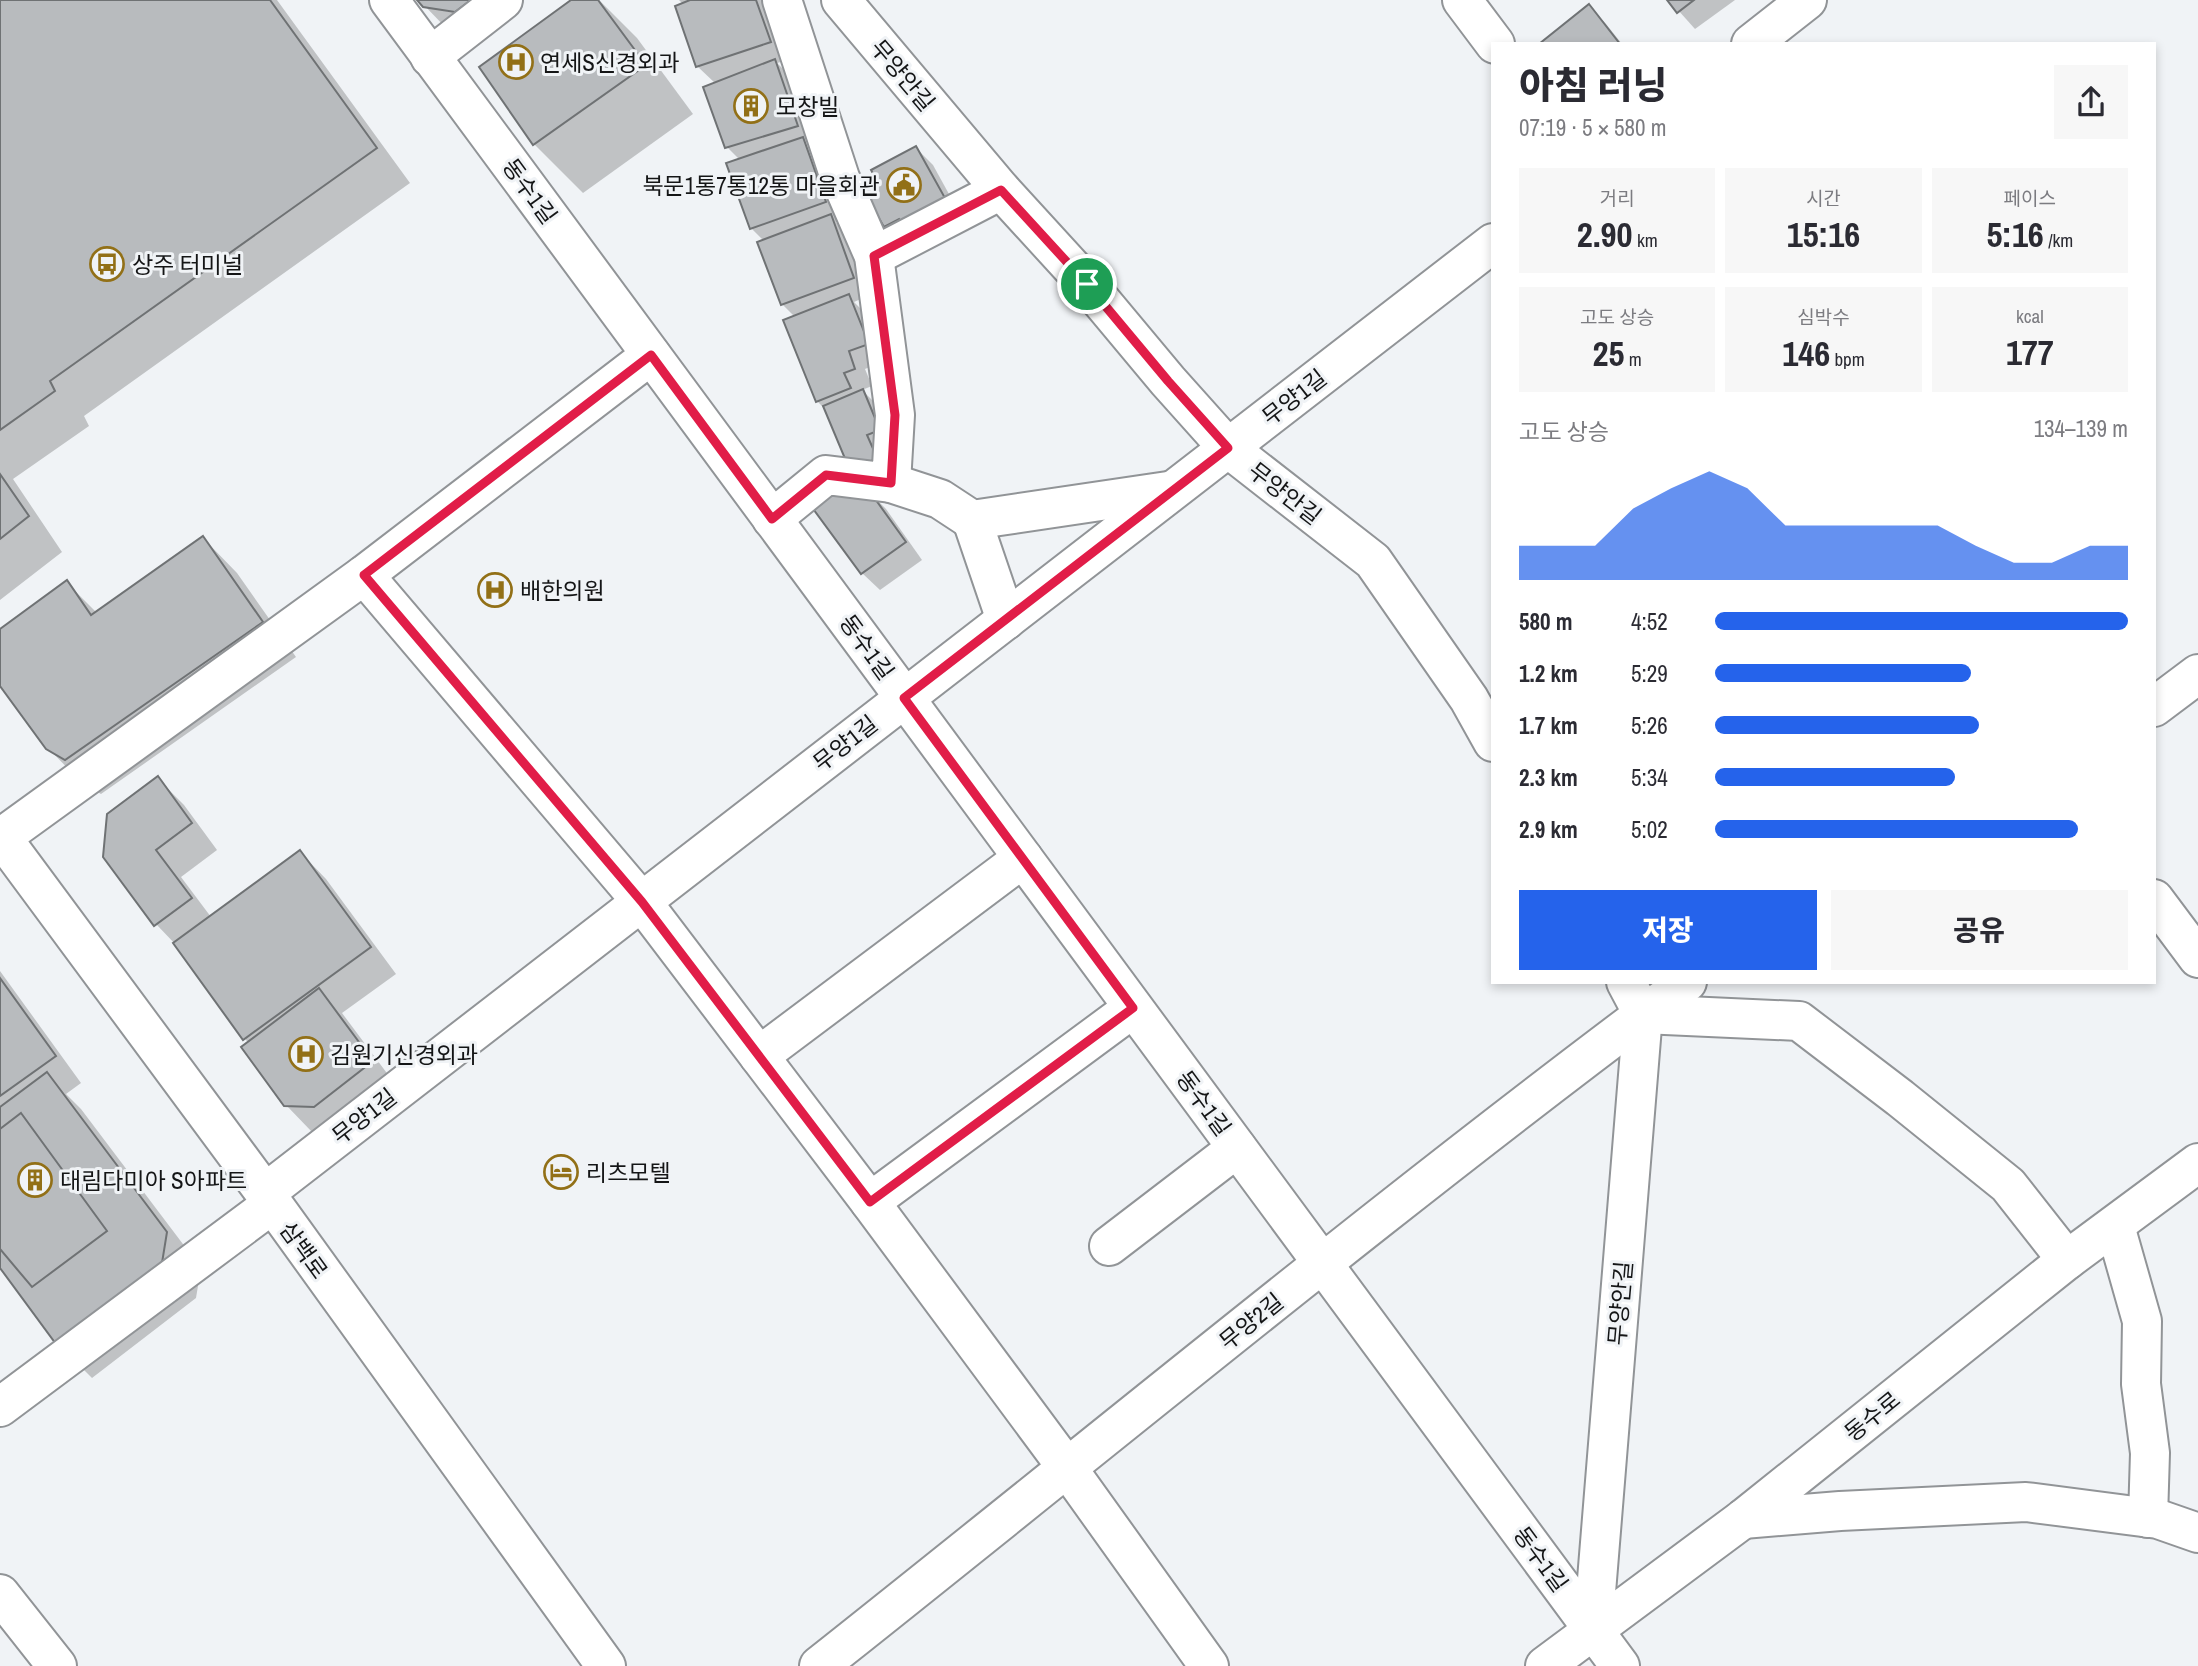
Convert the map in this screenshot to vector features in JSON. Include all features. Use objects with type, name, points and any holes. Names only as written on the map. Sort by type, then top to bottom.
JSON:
[{"type":"street","name":"동수1길","points":[[388,0],[1620,1666]]},
{"type":"street","points":[[430,57],[503,0]]},
{"type":"street","points":[[782,0],[840,178],[874,256],[895,415],[891,483]]},
{"type":"street","name":"무양안길","points":[[841,0],[1001,190],[1087,284],[1228,448],[1373,561],[1469,699],[1491,738]]},
{"type":"street","points":[[1462,0],[1494,42]]},
{"type":"street","points":[[1754,42],[1807,0]]},
{"type":"street","points":[[874,256],[1001,190]]},
{"type":"street","name":"무양1길","points":[[0,1407],[268,1199],[642,902],[1491,245]]},
{"type":"street","points":[[1,836],[364,575],[651,355]]},
{"type":"street","points":[[772,519],[826,475],[891,483],[940,499],[972,520],[1006,620]]},
{"type":"street","points":[[972,520],[1172,491]]},
{"type":"street","points":[[364,575],[642,902],[870,1202],[1068,1469],[1209,1666]]},
{"type":"street","points":[[2156,706],[2198,674]]},
{"type":"street","name":"삼백로","points":[[1,836],[606,1666]]},
{"type":"street","points":[[759,1056],[1023,858]]},
{"type":"street","points":[[2156,902],[2198,958]]},
{"type":"street","name":"무양2길","points":[[819,1666],[1322,1263],[1634,998],[1680,984]]},
{"type":"street","points":[[1634,998],[1799,1021],[2008,1185],[2067,1260]]},
{"type":"street","name":"무양안길","points":[[1593,1629],[1634,998]]},
{"type":"street","points":[[870,1202],[1133,1008]]},
{"type":"street","points":[[1109,1246],[1237,1148]]},
{"type":"street","name":"동수로","points":[[1545,1666],[1742,1519],[2067,1260],[2198,1163]]},
{"type":"street","points":[[2115,1226],[2142,1321],[2141,1384],[2150,1453],[2148,1518]]},
{"type":"street","points":[[1742,1519],[1840,1511],[2026,1503],[2158,1519],[2198,1533]]},
{"type":"street","points":[[5,1611],[57,1666]]},
{"type":"building","name":"상주 터미널","points":[[0,0],[270,0],[377,148],[50,381],[55,391],[0,430]]},
{"type":"building","points":[[417,0],[471,0],[455,12],[423,7]]},
{"type":"building","points":[[571,0],[598,0],[646,65],[533,145],[479,67]]},
{"type":"building","points":[[690,0],[756,0],[771,42],[696,67],[675,6]]},
{"type":"building","points":[[1667,0],[1694,0],[1677,13]]},
{"type":"building","points":[[1589,4],[1618,42],[1542,42]]},
{"type":"building","name":"모창빌","points":[[775,59],[798,126],[725,148],[703,87]]},
{"type":"building","points":[[803,137],[826,202],[750,229],[726,163]]},
{"type":"building","name":"북문1통7통12통 마을회관","points":[[916,146],[950,207],[906,232],[899,219],[884,227],[862,189],[877,181],[871,170]]},
{"type":"building","points":[[831,214],[854,278],[781,305],[757,242]]},
{"type":"building","points":[[849,294],[869,344],[849,351],[855,369],[844,373],[851,388],[816,402],[783,320]]},
{"type":"building","points":[[863,389],[880,430],[867,435],[879,462],[851,473],[823,406]]},
{"type":"building","points":[[0,474],[29,516],[0,539]]},
{"type":"building","points":[[839,487],[868,489],[906,542],[861,574],[811,506]]},
{"type":"building","points":[[203,536],[263,622],[65,760],[46,749],[0,686],[0,629],[67,580],[91,615]]},
{"type":"building","points":[[158,776],[192,823],[156,850],[192,898],[154,926],[103,857],[107,814]]},
{"type":"building","points":[[300,850],[371,947],[243,1040],[173,943]]},
{"type":"building","points":[[0,978],[56,1056],[0,1096]]},
{"type":"building","points":[[319,988],[373,1061],[314,1107],[284,1106],[241,1047]]},
{"type":"building","points":[[47,1072],[167,1232],[162,1263],[56,1344],[0,1268],[0,1107]]},
{"type":"building","name":"대림다미아 S아파트","points":[[21,1113],[107,1231],[32,1287],[0,1249],[0,1129]]},
{"type":"place","name":"연세S신경외과","points":[[516,62]]},
{"type":"place","name":"모창빌","points":[[751,106]]},
{"type":"place","name":"북문1통7통12통 마을회관","points":[[904,185]]},
{"type":"place","name":"상주 터미널","points":[[107,264]]},
{"type":"place","name":"배한의원","points":[[495,590]]},
{"type":"place","name":"김원기신경외과","points":[[306,1054]]},
{"type":"place","name":"리츠모텔","points":[[561,1172]]},
{"type":"place","name":"대림다미아 S아파트","points":[[35,1180]]},
{"type":"route","points":[[1001,190],[1087,284],[1228,448],[904,698],[1133,1008],[870,1202],[642,902],[364,575],[651,355],[772,519],[826,475],[891,483],[895,415],[874,256],[1001,190]]}]
